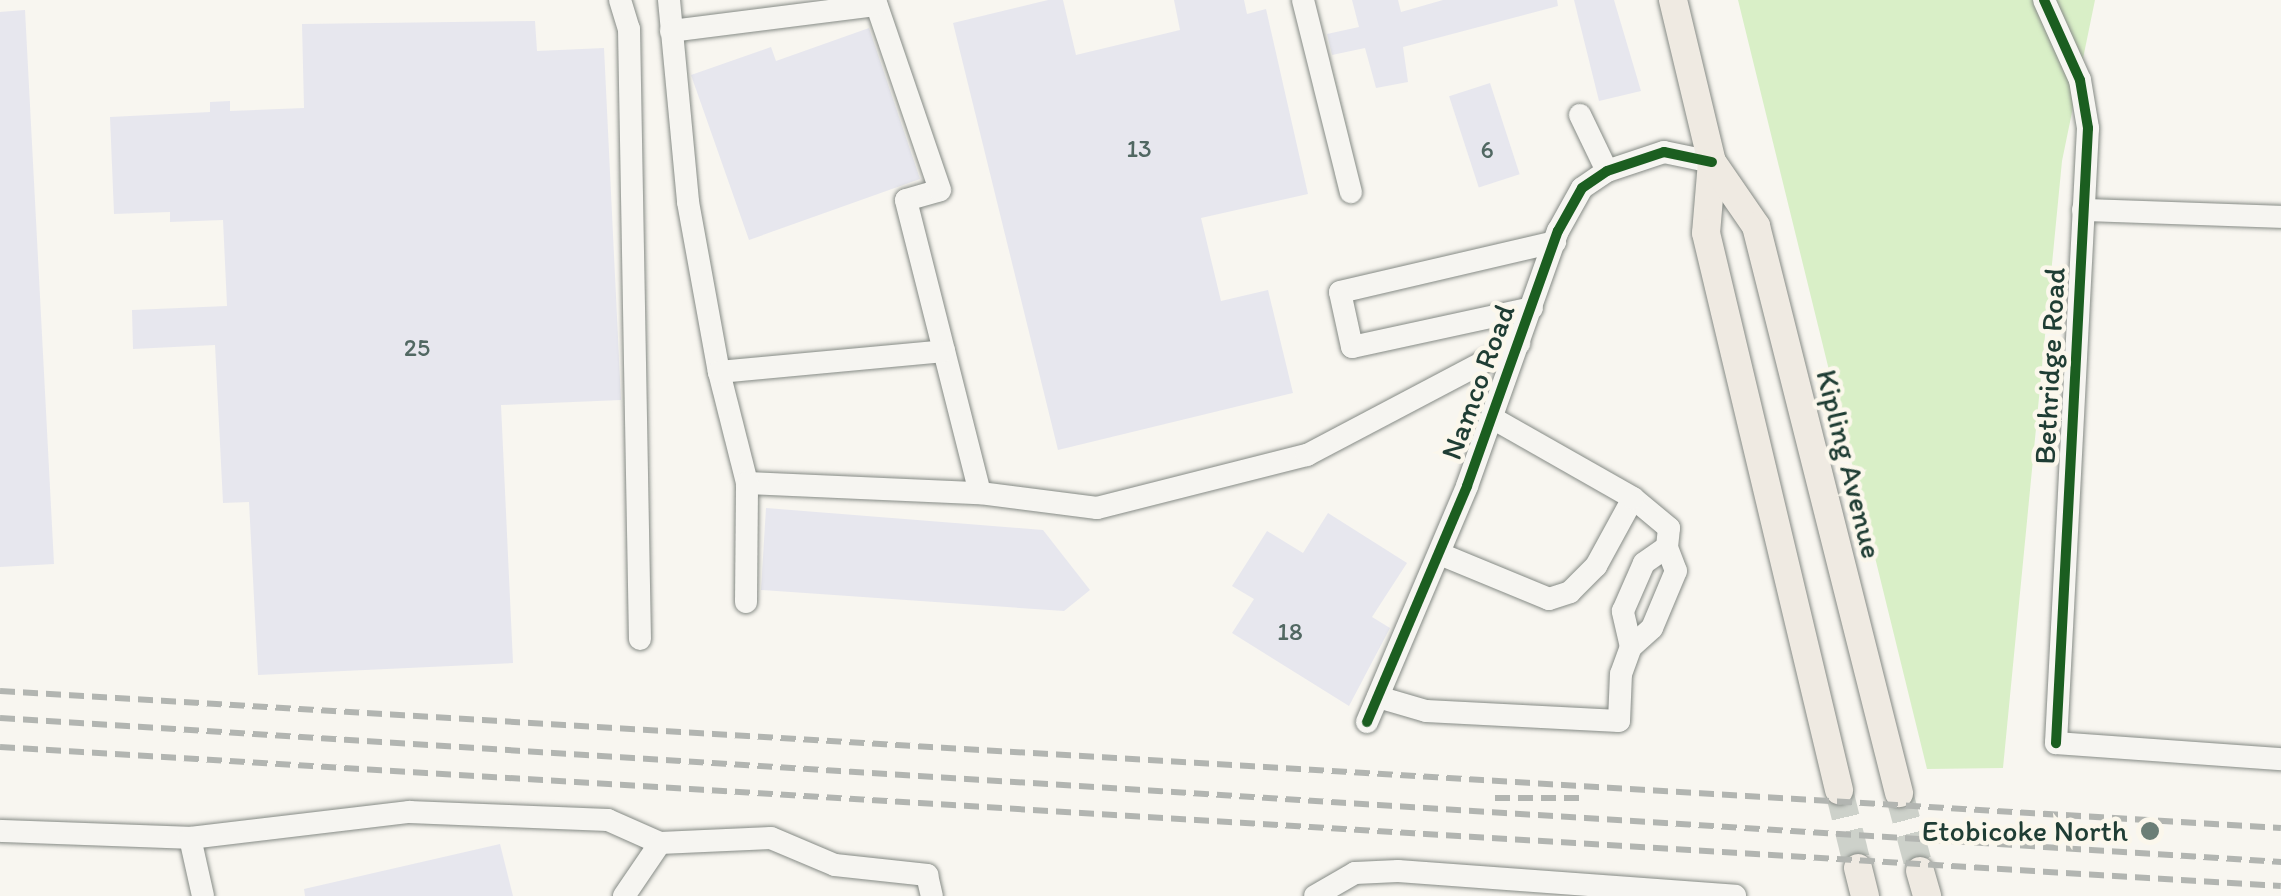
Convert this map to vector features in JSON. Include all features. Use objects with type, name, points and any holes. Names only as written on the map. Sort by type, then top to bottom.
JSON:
[{"type":"main road","name":"Kipling Avenue","points":[[1673,0],[1712,162],[1706,233],[1839,790]]},
{"type":"main road","name":"Kipling Avenue","points":[[1712,162],[1756,226],[1899,793]]},
{"type":"main road","points":[[1858,868],[1865,896]]},
{"type":"street","points":[[620,0],[629,29],[640,638]]},
{"type":"street","points":[[668,0],[688,202],[719,372],[747,483],[746,602]]},
{"type":"street","points":[[1302,0],[1351,192]]},
{"type":"street","name":"Bethridge Road","points":[[2044,0],[2080,80],[2088,128],[2056,743],[2281,759]]},
{"type":"street","points":[[671,31],[875,2],[940,190],[906,200],[980,494]]},
{"type":"street","points":[[1580,115],[1607,171]]},
{"type":"street","name":"Namco Road","points":[[1367,722],[1440,554],[1555,242],[1582,188],[1607,171],[1664,152],[1712,162]]},
{"type":"street","points":[[2083,210],[2281,217]]},
{"type":"street","points":[[1532,308],[1352,347],[1340,292],[1555,242]]},
{"type":"street","points":[[747,483],[980,494],[1097,508],[1307,455],[1519,343]]},
{"type":"street","points":[[719,372],[944,351]]},
{"type":"street","points":[[1378,696],[1426,711],[1619,721],[1621,674],[1631,647],[1652,628],[1676,571],[1668,538],[1633,498],[1492,418]]},
{"type":"street","points":[[1440,554],[1549,599],[1560,596],[1596,566],[1633,498]]},
{"type":"street","points":[[1631,647],[1622,612],[1644,563],[1668,538]]},
{"type":"street","points":[[0,832],[190,838],[409,812],[608,820],[660,843],[771,838],[835,865],[927,875],[932,896]]},
{"type":"street","points":[[190,838],[204,896]]},
{"type":"street","points":[[624,896],[660,843]]},
{"type":"street","points":[[1315,896],[1355,873],[1530,888],[1735,896]]},
{"type":"green space","points":[[1738,0],[2095,0],[2062,161],[2003,768],[1927,769]]},
{"type":"building","points":[[1048,0],[1063,0],[1076,55],[1180,30],[1174,0],[1244,0],[1247,14],[1266,9],[1308,194],[1201,218],[1221,301],[1268,290],[1293,393],[1058,450],[953,23]]},
{"type":"building","points":[[1352,0],[1398,0],[1401,12],[1443,0],[1557,0],[1558,6],[1403,47],[1408,82],[1376,88],[1365,48],[1332,55],[1327,34],[1359,27]]},
{"type":"building","points":[[1574,0],[1614,0],[1641,91],[1599,101]]},
{"type":"building","points":[[25,10],[54,564],[0,567],[0,12]]},
{"type":"building","points":[[535,21],[537,51],[604,48],[621,400],[501,405],[513,663],[258,675],[249,502],[223,503],[215,345],[133,349],[132,310],[227,306],[223,220],[170,222],[170,212],[114,214],[110,117],[210,112],[210,102],[230,101],[230,111],[304,108],[302,24]]},
{"type":"building","points":[[869,28],[920,179],[749,240],[691,75],[771,47],[776,61]]},
{"type":"building","points":[[1490,83],[1520,174],[1479,188],[1449,96]]},
{"type":"building","points":[[766,508],[1043,530],[1090,590],[1064,611],[761,590]]},
{"type":"building","points":[[1328,513],[1407,563],[1372,617],[1390,628],[1349,706],[1232,633],[1254,599],[1232,586],[1267,531],[1303,553]]},
{"type":"building","points":[[500,844],[513,896],[305,896],[304,889]]},
{"type":"tunnel","points":[[1839,790],[1858,868]]},
{"type":"tunnel","points":[[1899,793],[1920,871]]},
{"type":"railway","points":[[0,691],[2281,828]]},
{"type":"railway","points":[[0,718],[2281,862]]},
{"type":"railway","points":[[0,747],[2281,886]]},
{"type":"railway","points":[[1495,798],[1585,798]]},
{"type":"cycle path","points":[[2044,0],[2080,80],[2088,128],[2056,743]]},
{"type":"cycle path","points":[[1367,722],[1467,486],[1558,231],[1582,188],[1607,171],[1664,152],[1712,162]]},
{"type":"place","name":"Etobicoke North","points":[[2150,831]]}]
